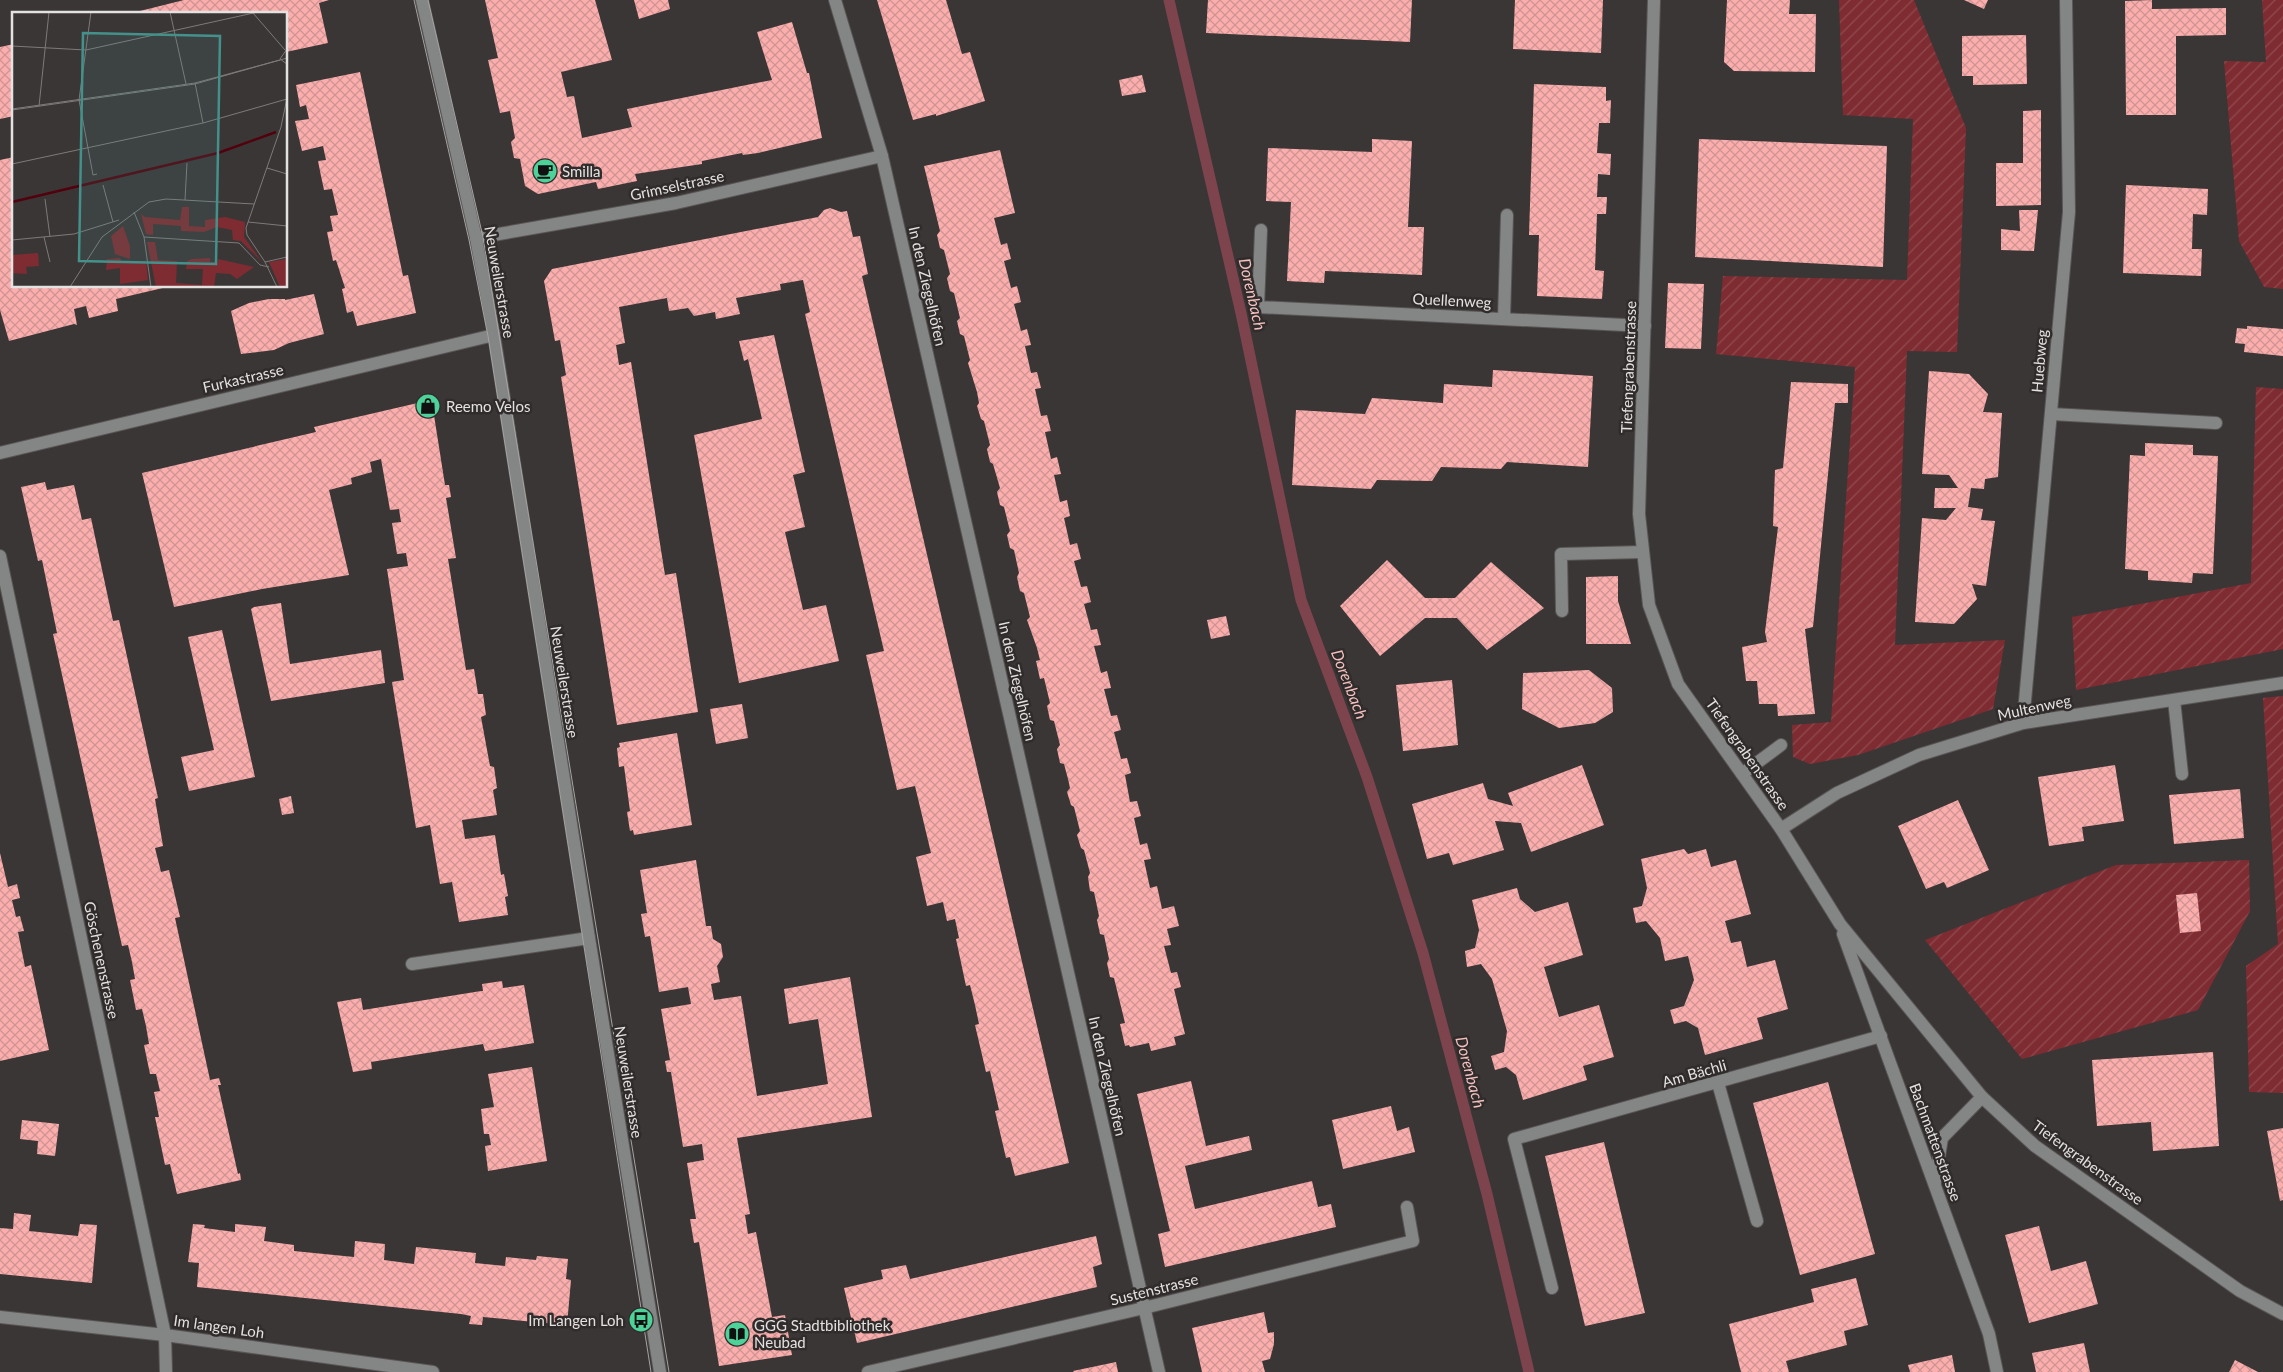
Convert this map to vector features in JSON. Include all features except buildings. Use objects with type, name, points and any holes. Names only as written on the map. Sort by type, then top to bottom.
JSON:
[{"type":"street","name":"Neuweilerstrasse","points":[[422,0],[476,238],[494,335],[589,938],[660,1372]]},
{"type":"street","name":"In den Ziegelhöfen","points":[[835,0],[882,156],[1159,1372]]},
{"type":"street","name":"Tiefengrabenstrasse","points":[[1654,0],[1639,514],[1649,605],[1678,684],[1781,829],[1840,924],[1982,1097],[2035,1146],[2240,1290],[2283,1314]]},
{"type":"street","name":"Huebweg","points":[[2022,723],[2069,212],[2066,0]]},
{"type":"street","name":"Grimselstrasse","points":[[476,238],[676,203],[882,156]]},
{"type":"street","points":[[1504,319],[1507,215]]},
{"type":"street","name":"Quellenweg","points":[[1260,230],[1258,307],[1645,326]]},
{"type":"street","name":"Furkastrasse","points":[[0,453],[494,335]]},
{"type":"street","points":[[2051,414],[2216,423]]},
{"type":"street","points":[[1562,611],[1561,554],[1644,552]]},
{"type":"street","name":"Göschenenstrasse","points":[[0,556],[165,1336],[166,1372]]},
{"type":"street","name":"Multenweg","points":[[1781,829],[1837,793],[1918,755],[2022,723],[2283,683]]},
{"type":"street","points":[[2174,700],[2182,774]]},
{"type":"street","points":[[1742,774],[1781,745]]},
{"type":"street","name":"Bachmattenstrasse","points":[[1840,924],[1988,1334],[1998,1372]]},
{"type":"street","points":[[412,964],[589,938]]},
{"type":"street","name":"Am Bächli","points":[[1552,1288],[1514,1139],[1881,1036]]},
{"type":"street","points":[[1718,1083],[1757,1221]]},
{"type":"street","points":[[1934,1184],[1942,1138],[1982,1097]]},
{"type":"street","name":"Sustenstrasse","points":[[868,1372],[1144,1308],[1413,1241],[1407,1207]]},
{"type":"street","name":"Im langen Loh","points":[[0,1318],[165,1336],[433,1372]]},
{"type":"shaded area","points":[[1839,0],[1914,0],[1966,128],[1957,352],[1907,351],[1895,645],[2005,640],[1993,709],[1858,755],[1810,764],[1793,757],[1792,725],[1831,722],[1855,367],[1716,354],[1723,276],[1907,280],[1913,119],[1843,115]]},
{"type":"shaded area","points":[[2262,0],[2283,0],[2283,289],[2264,287],[2239,241],[2224,61],[2266,62]]},
{"type":"shaded area","points":[[2256,387],[2283,389],[2283,649],[2076,690],[2072,617],[2251,583]]},
{"type":"shaded area","points":[[2283,696],[2283,1093],[2249,1092],[2246,966],[2278,944],[2263,698]]},
{"type":"shaded area","points":[[2249,860],[2250,911],[2198,1010],[2022,1059],[1925,940],[2116,865]]},
{"type":"waterway","name":"Dorenbach","points":[[1169,0],[1241,313],[1301,600],[1367,777],[1423,953],[1487,1194],[1529,1372]]},
{"type":"tram line","points":[[414,0],[469,240],[488,336],[651,1372]]},
{"type":"tram line","points":[[428,0],[483,237],[669,1372]]},
{"type":"place","name":"Smilla","points":[[545,171]]},
{"type":"place","name":"Reemo Velos","points":[[428,406]]},
{"type":"place","name":"Im Langen Loh","points":[[641,1320]]},
{"type":"place","name":"GGG Stadtbibliothek Neubad","points":[[737,1334]]}]
